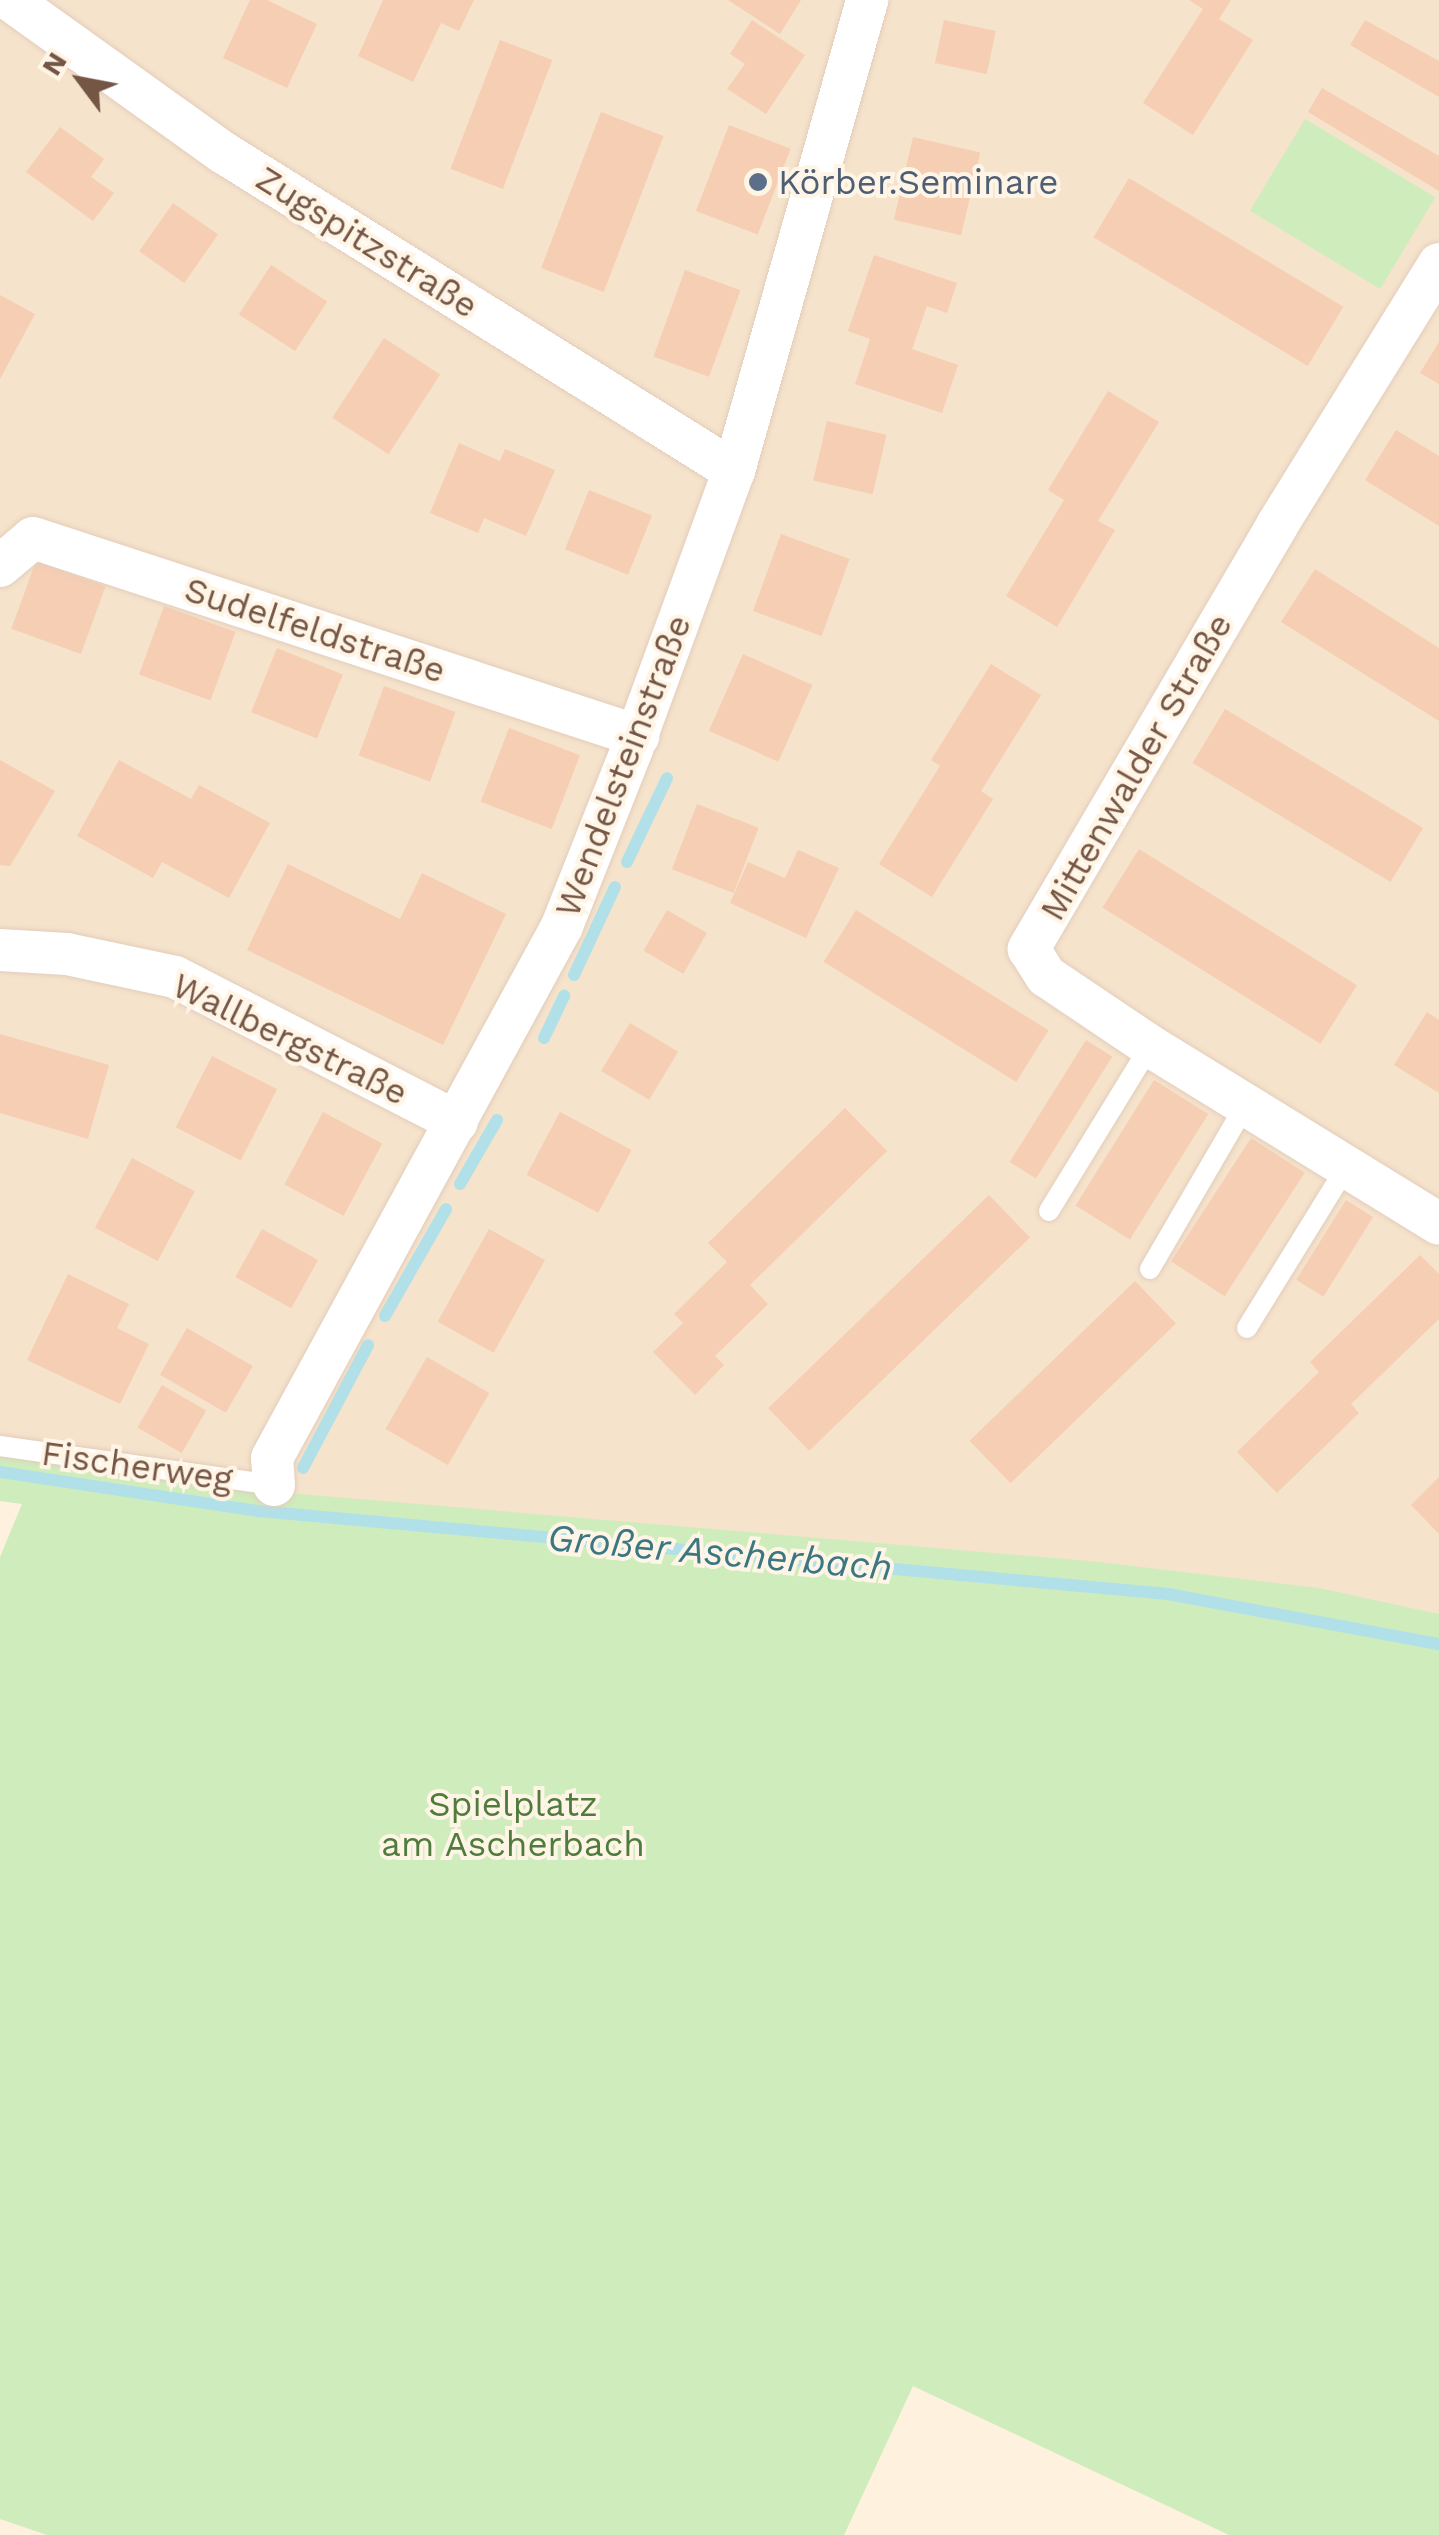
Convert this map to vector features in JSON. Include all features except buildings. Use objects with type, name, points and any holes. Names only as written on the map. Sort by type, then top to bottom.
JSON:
[{"type":"street","name":"Zugspitzstraße","points":[[10,0],[224,153],[734,471]]},
{"type":"street","name":"Wendelsteinstraße","points":[[274,1486],[272,1458],[562,926],[638,736],[734,471],[868,0]]},
{"type":"street","name":"Mittenwalder Straße","points":[[1439,264],[1278,524],[1029,949],[1046,976],[1150,1046],[1439,1224]]},
{"type":"street","name":"Sudelfeldstraße","points":[[0,566],[32,538],[638,736]]},
{"type":"street","name":"Wallbergstraße","points":[[0,950],[68,954],[175,977],[457,1122]]},
{"type":"lane","points":[[1049,1211],[1150,1046]]},
{"type":"lane","points":[[1150,1268],[1245,1106]]},
{"type":"lane","points":[[1247,1328],[1347,1166]]},
{"type":"lane","name":"Fischerweg","points":[[0,1446],[274,1486]]},
{"type":"shaded area","points":[[0,0],[1439,0],[1439,1753],[0,1456]]},
{"type":"green space","points":[[1305,119],[1435,197],[1380,289],[1250,211]]},
{"type":"green space","name":"Spielplatz am Ascherbach","points":[[0,1456],[288,1493],[1090,1561],[1319,1588],[1439,1614],[1439,2535],[1229,2535],[913,2386],[844,2535],[47,2535],[0,2519],[0,1557],[22,1504],[0,1501]]},
{"type":"waterway","points":[[627,862],[667,778]]},
{"type":"waterway","points":[[574,975],[615,887]]},
{"type":"waterway","points":[[544,1038],[564,996]]},
{"type":"waterway","points":[[460,1184],[497,1120]]},
{"type":"waterway","points":[[385,1316],[446,1209]]},
{"type":"waterway","points":[[303,1468],[368,1345]]},
{"type":"waterway","name":"Großer Ascherbach","points":[[0,1472],[258,1511],[1168,1594],[1439,1644]]},
{"type":"place","name":"Körber.Seminare","points":[[758,182]]}]
